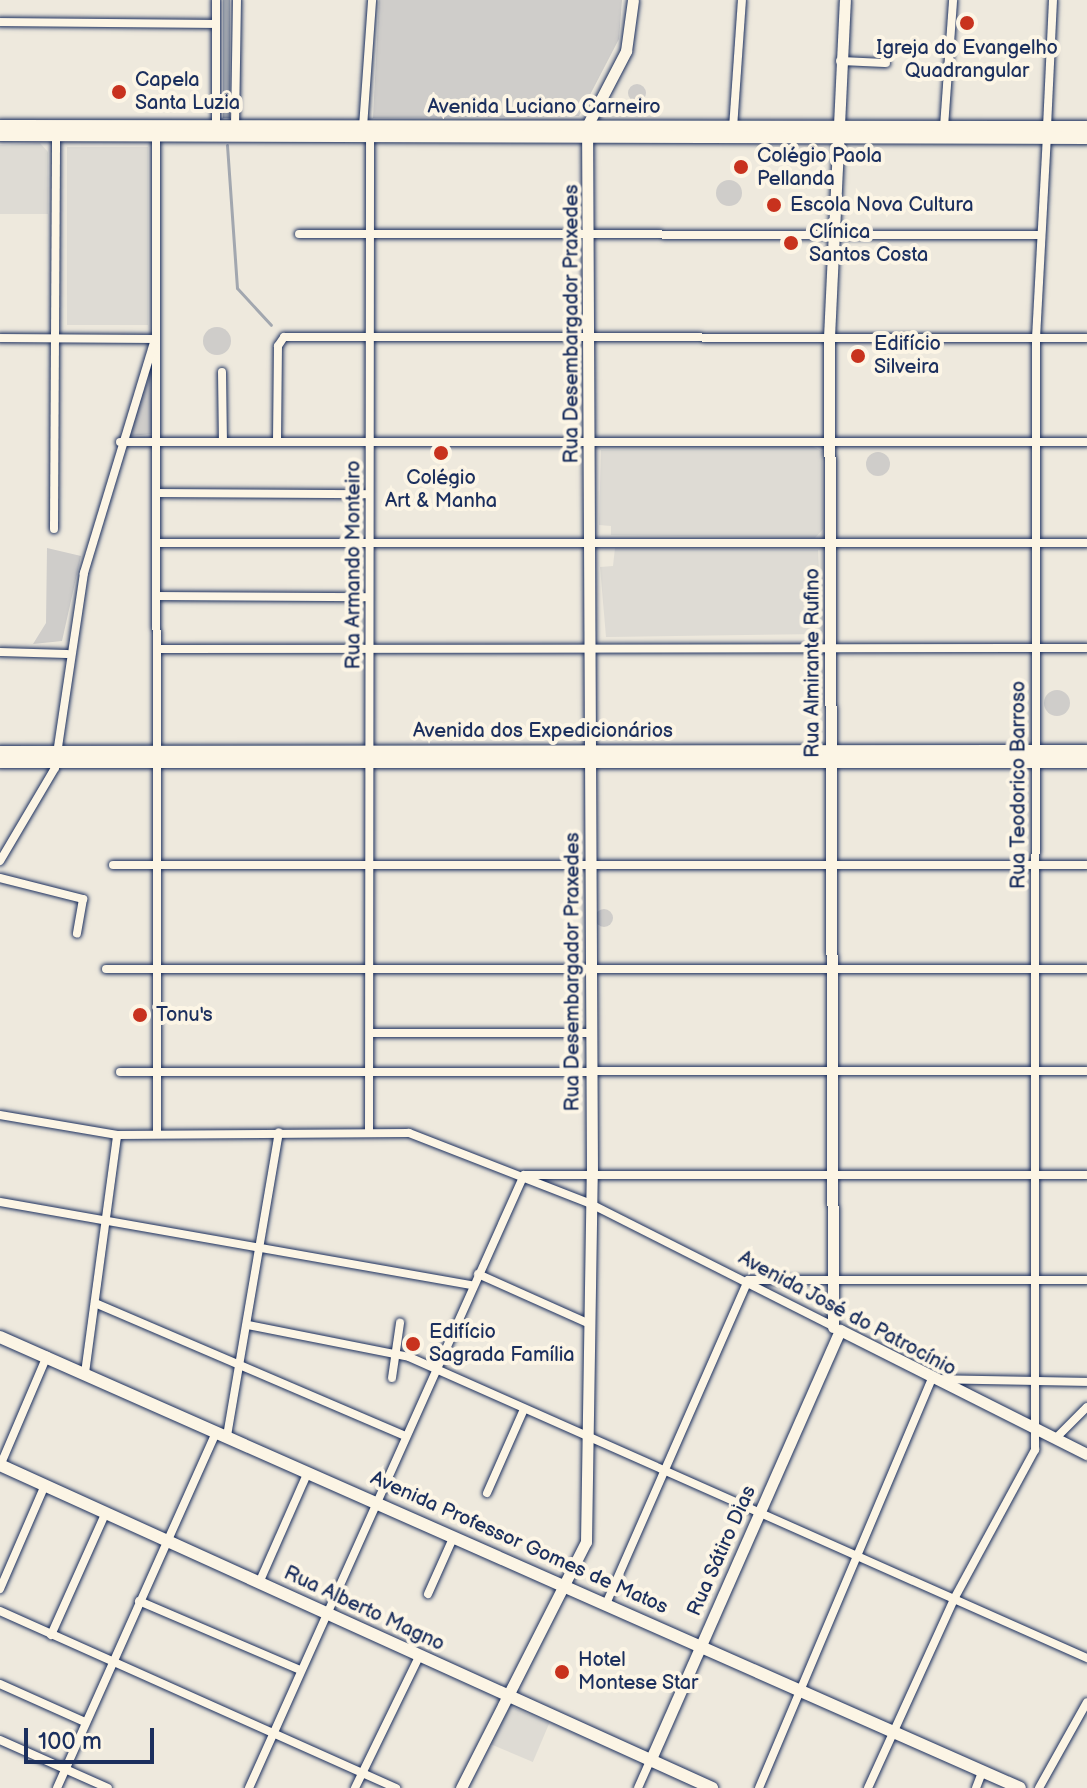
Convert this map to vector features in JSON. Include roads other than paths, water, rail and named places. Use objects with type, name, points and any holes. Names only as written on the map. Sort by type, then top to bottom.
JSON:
[{"type":"main road","name":"Avenida Luciano Carneiro","points":[[0,126],[366,132],[1047,132],[1087,127]]},
{"type":"main road","name":"Avenida Luciano Carneiro","points":[[674,132],[733,128],[834,132],[944,127],[1047,132],[1087,138]]},
{"type":"main road","name":"Avenida Luciano Carneiro","points":[[0,135],[156,137],[226,129]]},
{"type":"main road","name":"Avenida dos Expedicionários","points":[[0,752],[56,757],[370,758],[1035,756],[1087,751]]},
{"type":"main road","name":"Avenida dos Expedicionários","points":[[1035,756],[1087,762]]},
{"type":"main road","name":"Avenida dos Expedicionários","points":[[0,762],[56,757]]},
{"type":"main road","name":"Avenida Professor Gomes de Matos","points":[[0,1337],[1020,1788]]},
{"type":"main road","name":"Rua Alberto Magno","points":[[0,1465],[712,1788]]},
{"type":"street","points":[[216,0],[215,24],[226,129]]},
{"type":"street","points":[[226,129],[237,0]]},
{"type":"street","name":"Rua Armando Monteiro","points":[[369,1133],[370,233],[366,132],[372,0]]},
{"type":"street","points":[[589,131],[626,51],[633,0]]},
{"type":"street","points":[[733,128],[742,0]]},
{"type":"street","name":"Rua Almirante Rufino","points":[[836,1328],[830,1278],[829,337],[834,132],[845,0]]},
{"type":"street","points":[[944,127],[953,0]]},
{"type":"street","name":"Rua Teodorico Barroso","points":[[1037,1433],[1036,338],[1053,0]]},
{"type":"street","points":[[0,22],[215,24]]},
{"type":"street","points":[[840,61],[886,63]]},
{"type":"street","name":"Rua Desembargador Praxedes","points":[[461,1788],[504,1694],[569,1588],[586,1545],[592,1174],[589,1033],[589,131]]},
{"type":"street","points":[[54,529],[56,136]]},
{"type":"street","points":[[156,137],[155,339],[159,543],[155,968],[157,1133]]},
{"type":"street","points":[[299,234],[1041,235]]},
{"type":"street","points":[[277,440],[278,346],[291,336],[1087,338]]},
{"type":"street","points":[[0,338],[155,339]]},
{"type":"street","points":[[0,861],[3,849],[56,757],[67,654],[120,442],[155,339]]},
{"type":"street","points":[[222,372],[223,441]]},
{"type":"street","points":[[120,442],[1087,442]]},
{"type":"street","points":[[158,493],[369,494]]},
{"type":"street","points":[[159,543],[1087,543]]},
{"type":"street","points":[[158,596],[369,597]]},
{"type":"street","points":[[158,649],[1087,648]]},
{"type":"street","points":[[0,652],[67,654]]},
{"type":"street","points":[[113,865],[830,862],[1087,865]]},
{"type":"street","points":[[0,878],[83,899],[77,933]]},
{"type":"street","points":[[106,969],[1087,969]]},
{"type":"street","points":[[370,1033],[589,1033]]},
{"type":"street","points":[[120,1072],[1087,1071]]},
{"type":"street","name":"Avenida José do Patrocínio","points":[[0,1115],[117,1135],[409,1133],[524,1175],[591,1204],[748,1280],[1037,1433],[1087,1454]]},
{"type":"street","points":[[57,1788],[139,1601],[222,1434],[248,1325],[279,1132]]},
{"type":"street","points":[[85,1373],[117,1135]]},
{"type":"street","points":[[249,1788],[472,1285],[524,1175],[1087,1175]]},
{"type":"street","points":[[0,1202],[105,1217],[472,1285]]},
{"type":"street","points":[[478,1274],[590,1324]]},
{"type":"street","points":[[606,1604],[748,1280],[1087,1280]]},
{"type":"street","points":[[95,1303],[239,1369],[405,1436]]},
{"type":"street","points":[[392,1378],[400,1323]]},
{"type":"street","points":[[248,1325],[397,1357],[436,1369],[1087,1658]]},
{"type":"street","name":"Rua Sátiro Dias","points":[[638,1788],[760,1512],[836,1328]]},
{"type":"street","points":[[0,1465],[47,1356]]},
{"type":"street","points":[[759,1788],[795,1688],[932,1379],[1087,1382]]},
{"type":"street","points":[[1055,1439],[1087,1407]]},
{"type":"street","points":[[487,1493],[524,1409]]},
{"type":"street","points":[[868,1788],[890,1730],[954,1599],[1035,1450],[1037,1433]]},
{"type":"street","points":[[259,1583],[308,1472]]},
{"type":"street","points":[[0,1589],[45,1485]]},
{"type":"street","points":[[51,1635],[105,1514]]},
{"type":"street","points":[[428,1594],[453,1538]]},
{"type":"street","points":[[139,1601],[300,1670]]},
{"type":"street","points":[[0,1611],[111,1664],[274,1732],[396,1788]]},
{"type":"street","points":[[355,1788],[419,1657]]},
{"type":"street","points":[[0,1684],[85,1722]]},
{"type":"street","points":[[1039,1788],[1087,1702]]},
{"type":"street","points":[[0,1740],[108,1788]]},
{"type":"street","points":[[976,1788],[982,1772]]},
{"type":"waterway","points":[[227,145],[237,288],[271,325]]},
{"type":"place","name":"Igreja do Evangelho Quadrangular","points":[[967,23]]},
{"type":"place","name":"Capela Santa Luzia","points":[[119,92]]},
{"type":"place","name":"Colégio Paola Pellanda","points":[[741,167]]},
{"type":"place","name":"Escola Nova Cultura","points":[[774,205]]},
{"type":"place","name":"Clínica Santos Costa","points":[[791,243]]},
{"type":"place","name":"Edifício Silveira","points":[[858,356]]},
{"type":"place","name":"Colégio Art & Manha","points":[[441,453]]},
{"type":"place","name":"Tonu's","points":[[140,1015]]},
{"type":"place","name":"Edifício Sagrada Família","points":[[413,1344]]},
{"type":"place","name":"Hotel Montese Star","points":[[562,1672]]}]
